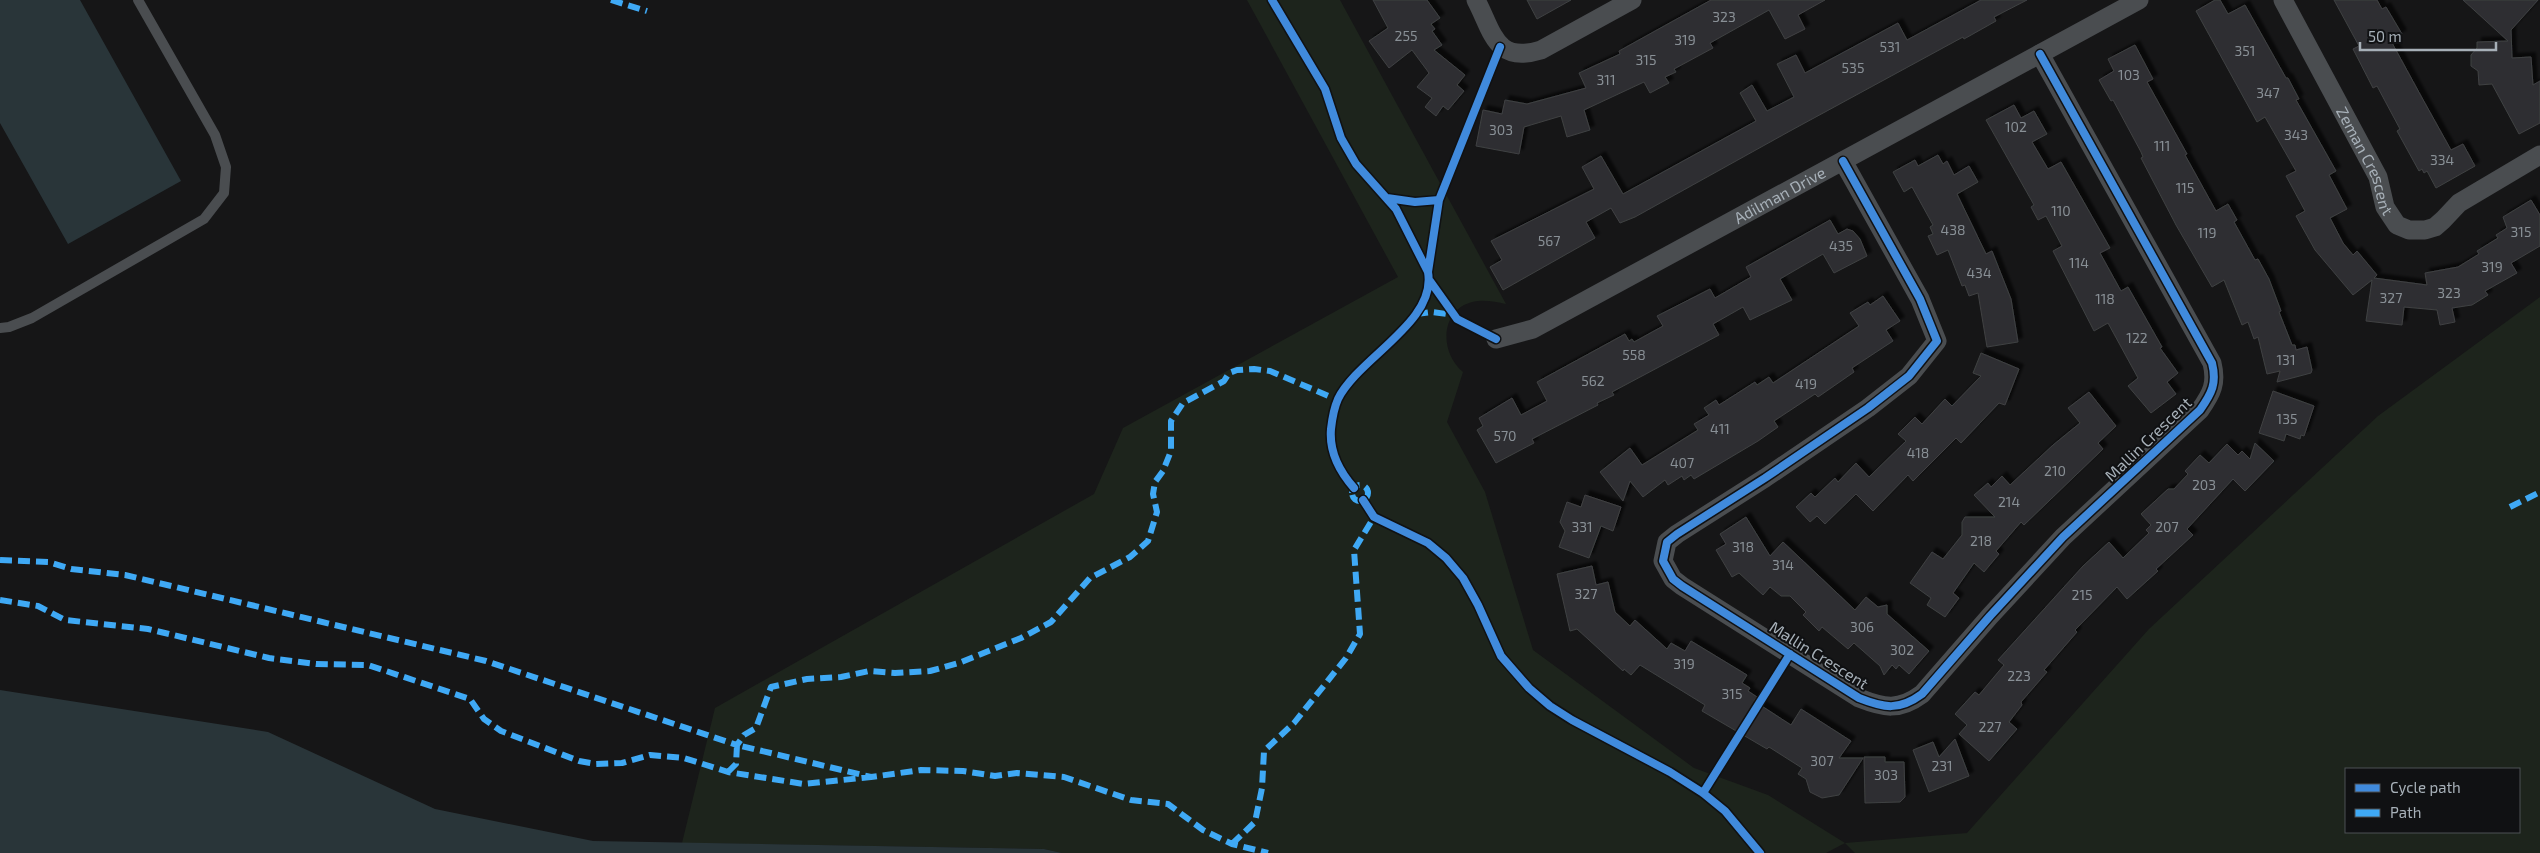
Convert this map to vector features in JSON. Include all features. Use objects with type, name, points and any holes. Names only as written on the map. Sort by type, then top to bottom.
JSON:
[{"type":"street","points":[[1476,0],[1493,39],[1500,47],[1514,54],[1529,54],[1541,50],[1632,0]]},
{"type":"street","name":"Adilman Drive","points":[[1496,338],[1533,329],[2139,0]]},
{"type":"street","name":"Zeman Crescent","points":[[2284,0],[2378,177],[2385,207],[2397,225],[2409,230],[2425,230],[2434,227],[2459,203],[2540,155]]},
{"type":"street","name":"Mallin Crescent","points":[[1843,161],[1920,299],[1938,341],[1909,376],[1868,408],[1765,478],[1677,534],[1667,542],[1662,561],[1673,579],[1682,586],[1859,698],[1875,704],[1893,707],[1909,703],[1922,694],[1990,616],[2063,537],[2200,410],[2212,393],[2216,379],[2212,363],[2040,54]]},
{"type":"lane","points":[[0,328],[9,328],[32,318],[204,219],[224,193],[226,167],[215,135],[138,0]]},
{"type":"shaded area","points":[[0,0],[80,0],[181,181],[68,244],[0,123]]},
{"type":"shaded area","points":[[1247,0],[1340,0],[1506,304],[1478,301],[1465,304],[1456,311],[1450,320],[1447,330],[1449,353],[1463,372],[1447,422],[1485,492],[1533,650],[1694,768],[1768,795],[1845,843],[1826,853],[1062,853],[1044,849],[682,843],[715,708],[1094,494],[1123,428],[1398,277]]},
{"type":"shaded area","points":[[2540,297],[2540,853],[1855,853],[1845,843],[1967,833],[2149,629],[2378,416]]},
{"type":"shaded area","points":[[0,690],[268,732],[435,809],[593,841],[1044,849],[1062,853],[0,853]]},
{"type":"building","points":[[1373,0],[1427,0],[1440,18],[1431,24],[1435,29],[1432,31],[1442,45],[1434,50],[1465,75],[1457,85],[1464,91],[1448,110],[1443,106],[1436,116],[1425,107],[1432,98],[1417,87],[1429,73],[1412,50],[1389,68],[1369,41],[1388,28]]},
{"type":"building","points":[[1527,0],[1571,0],[1537,19]]},
{"type":"building","points":[[1711,0],[1825,0],[1798,15],[1805,29],[1785,39],[1769,10],[1710,43],[1713,48],[1674,69],[1676,72],[1665,77],[1669,83],[1650,93],[1644,82],[1584,110],[1590,130],[1567,137],[1561,116],[1524,127],[1519,154],[1476,146],[1483,110],[1502,114],[1505,100],[1527,104],[1586,88],[1579,73],[1620,54],[1619,51]]},
{"type":"building","points":[[1981,0],[2027,0],[1994,17],[1996,21],[1964,39],[1963,37],[1635,217],[1620,223],[1611,208],[1586,222],[1595,238],[1503,290],[1490,267],[1502,260],[1491,241],[1594,189],[1582,167],[1601,156],[1623,194],[1756,121],[1740,93],[1752,85],[1767,111],[1794,97],[1777,64],[1796,55],[1805,73],[1898,23],[1907,40]]},
{"type":"building","points":[[2215,0],[2220,0],[2228,14],[2245,5],[2286,78],[2288,78],[2299,99],[2296,100],[2336,171],[2329,175],[2347,209],[2330,218],[2343,243],[2353,255],[2357,251],[2377,275],[2374,278],[2427,285],[2425,273],[2458,267],[2479,254],[2477,251],[2498,238],[2496,235],[2507,228],[2503,217],[2531,200],[2540,215],[2540,246],[2511,263],[2517,273],[2485,291],[2488,295],[2472,305],[2452,308],[2455,322],[2440,325],[2437,310],[2404,307],[2402,325],[2366,321],[2372,280],[2353,295],[2315,250],[2296,216],[2305,211],[2286,176],[2296,171],[2265,117],[2257,122],[2196,11]]},
{"type":"building","points":[[2334,0],[2377,0],[2382,9],[2386,7],[2402,34],[2391,41],[2451,150],[2463,144],[2475,166],[2436,188],[2427,171],[2424,173],[2422,169],[2419,171],[2397,131],[2400,129],[2377,86],[2373,88],[2353,49],[2359,46]]},
{"type":"building","points":[[2463,0],[2538,0],[2511,30],[2512,58],[2531,57],[2533,85],[2540,81],[2540,123],[2519,134],[2492,84],[2479,85],[2478,71],[2471,66],[2471,55],[2477,48],[2477,42],[2508,41]]},
{"type":"building","points":[[2135,45],[2153,79],[2147,82],[2216,211],[2228,204],[2237,220],[2234,222],[2255,260],[2258,259],[2269,279],[2292,345],[2295,345],[2296,350],[2307,347],[2311,373],[2277,382],[2280,371],[2267,374],[2258,337],[2254,339],[2248,322],[2242,325],[2224,280],[2212,287],[2176,225],[2141,158],[2143,157],[2141,152],[2113,100],[2111,101],[2099,80],[2114,71],[2108,59]]},
{"type":"building","points":[[2014,105],[2021,118],[2034,111],[2047,134],[2032,142],[2048,169],[2061,162],[2110,248],[2100,253],[2121,291],[2128,287],[2162,347],[2160,348],[2178,373],[2167,382],[2176,394],[2151,413],[2128,386],[2138,378],[2108,323],[2094,331],[2053,251],[2062,246],[2046,216],[2038,220],[2031,207],[2034,205],[1986,120]]},
{"type":"building","points":[[1938,155],[1943,164],[1947,161],[1954,175],[1969,166],[1978,182],[1957,194],[1986,254],[1992,251],[2011,299],[2018,342],[1987,347],[1978,293],[1969,296],[1965,285],[1962,286],[1948,250],[1937,255],[1928,236],[1933,234],[1930,227],[1933,225],[1912,187],[1904,192],[1893,172],[1915,160],[1918,166]]},
{"type":"building","points":[[1830,220],[1838,234],[1847,229],[1853,231],[1860,239],[1867,256],[1834,273],[1823,254],[1780,279],[1792,300],[1750,320],[1743,307],[1713,324],[1719,335],[1612,392],[1614,395],[1597,403],[1598,405],[1532,439],[1534,443],[1496,463],[1477,430],[1483,426],[1479,418],[1512,398],[1521,415],[1547,401],[1537,382],[1625,334],[1629,341],[1632,339],[1634,342],[1663,326],[1657,316],[1710,289],[1715,298],[1751,277],[1746,267]]},
{"type":"building","points":[[1883,296],[1900,321],[1886,330],[1893,341],[1852,368],[1854,372],[1818,397],[1815,394],[1774,421],[1778,427],[1758,441],[1694,479],[1691,475],[1684,480],[1682,476],[1668,485],[1665,480],[1643,497],[1630,481],[1623,501],[1600,472],[1630,448],[1642,465],[1698,430],[1694,424],[1709,415],[1704,408],[1716,400],[1719,405],[1755,382],[1757,385],[1769,377],[1773,383],[1859,326],[1850,313],[1868,302],[1870,305]]},
{"type":"building","points":[[1981,353],[2019,369],[2005,405],[1999,403],[1961,443],[1956,438],[1913,481],[1908,475],[1873,511],[1856,494],[1825,524],[1817,516],[1810,522],[1796,507],[1811,493],[1815,497],[1835,478],[1838,482],[1856,463],[1869,477],[1906,441],[1898,434],[1915,417],[1922,424],[1945,399],[1952,406],[1981,376],[1973,373]]},
{"type":"building","points":[[2273,391],[2314,406],[2304,436],[2301,435],[2300,439],[2286,434],[2284,441],[2259,433]]},
{"type":"building","points":[[2089,392],[2116,426],[2098,443],[2103,449],[2024,525],[2021,522],[1996,551],[1999,554],[1984,572],[1974,563],[1953,593],[1959,598],[1945,617],[1927,605],[1931,598],[1910,583],[1932,552],[1943,559],[1962,535],[1962,522],[1965,517],[1995,517],[1974,495],[1988,483],[1991,487],[2002,476],[2010,485],[2080,423],[2068,408]]},
{"type":"building","points":[[2255,443],[2274,461],[2245,491],[2233,479],[2187,529],[2193,535],[2156,569],[2158,571],[2127,599],[2117,587],[2075,630],[2077,632],[2044,670],[2047,672],[2021,702],[2022,705],[2009,722],[2017,729],[1989,761],[1959,734],[1967,725],[1955,714],[1975,692],[1979,695],[2004,665],[1998,660],[2083,566],[2109,542],[2123,558],[2149,533],[2146,530],[2151,525],[2141,514],[2168,489],[2174,489],[2188,474],[2185,471],[2200,455],[2209,463],[2227,444],[2238,455],[2242,451],[2250,459]]},
{"type":"building","points":[[1585,495],[1621,507],[1613,531],[1601,526],[1589,558],[1559,547],[1565,531],[1560,522],[1567,502],[1581,507]]},
{"type":"building","points":[[1746,517],[1770,556],[1783,542],[1855,610],[1866,597],[1878,607],[1887,605],[1887,614],[1929,651],[1909,674],[1899,665],[1896,669],[1892,665],[1884,675],[1880,666],[1854,643],[1848,649],[1822,627],[1819,631],[1803,615],[1806,612],[1790,596],[1781,596],[1770,587],[1763,595],[1739,573],[1732,577],[1716,550],[1726,544],[1720,534]]},
{"type":"building","points":[[1592,566],[1596,585],[1608,582],[1615,612],[1630,626],[1635,620],[1667,649],[1671,643],[1685,651],[1691,641],[1747,675],[1742,683],[1750,688],[1748,691],[1757,697],[1754,701],[1791,725],[1801,709],[1851,741],[1839,758],[1863,758],[1839,795],[1822,798],[1810,792],[1806,779],[1798,774],[1802,768],[1769,747],[1767,749],[1702,711],[1705,705],[1640,665],[1631,675],[1624,669],[1623,671],[1577,629],[1570,631],[1557,574]]},
{"type":"building","points":[[1955,739],[1969,776],[1929,792],[1913,750],[1933,742],[1939,757]]},
{"type":"building","points":[[1864,757],[1885,757],[1885,762],[1904,762],[1905,797],[1900,802],[1865,803]]},
{"type":"marked path","points":[[611,0],[647,11]]},
{"type":"marked path","points":[[1416,314],[1432,312],[1454,315]]},
{"type":"marked path","points":[[0,560],[48,562],[71,569],[125,575],[486,661],[737,745],[744,735],[756,728],[771,687],[807,679],[841,677],[869,671],[895,673],[930,671],[959,663],[1021,638],[1051,622],[1090,578],[1130,557],[1148,541],[1157,512],[1153,494],[1155,482],[1163,471],[1171,451],[1171,421],[1183,403],[1224,381],[1229,373],[1237,370],[1254,369],[1270,371],[1338,400]]},
{"type":"marked path","points":[[1360,485],[1366,487],[1368,493],[1366,499],[1360,501],[1354,499],[1352,493],[1354,487],[1360,485]]},
{"type":"marked path","points":[[2510,507],[2540,492]]},
{"type":"marked path","points":[[1232,844],[1255,822],[1262,788],[1264,751],[1294,723],[1346,658],[1360,634],[1354,550],[1374,517]]},
{"type":"marked path","points":[[0,600],[38,606],[65,620],[148,629],[269,658],[316,664],[368,665],[470,699],[484,719],[501,731],[579,761],[596,764],[622,763],[650,755],[684,758],[728,772],[804,784],[871,777]]},
{"type":"marked path","points":[[728,772],[736,764],[737,745],[871,777],[921,770],[963,771],[995,776],[1017,773],[1064,777],[1131,800],[1168,804],[1203,830],[1232,844],[1268,853]]},
{"type":"cycle path","points":[[1272,0],[1325,89],[1341,138],[1356,164],[1396,209],[1428,272],[1428,290],[1421,307],[1394,339],[1348,384],[1338,399],[1331,429],[1333,453],[1344,475],[1354,488]]},
{"type":"cycle path","points":[[1439,200],[1500,47]]},
{"type":"cycle path","points":[[1843,161],[1920,299],[1937,341],[1909,376],[1868,408],[1667,542],[1663,561],[1673,579],[1682,586],[1859,698],[1876,704],[1891,706],[1906,703],[1922,694],[1990,616],[2063,537],[2200,410],[2208,398],[2214,382],[2212,363],[2040,54]]},
{"type":"cycle path","points":[[1387,198],[1415,202],[1439,200],[1428,272]]},
{"type":"cycle path","points":[[1430,281],[1457,319],[1496,339]]},
{"type":"cycle path","points":[[1363,500],[1374,517],[1428,543],[1446,558],[1463,578],[1478,605],[1501,656],[1529,688],[1550,706],[1572,720],[1670,772],[1703,793],[1725,811],[1760,853]]},
{"type":"cycle path","points":[[1703,793],[1790,654]]}]
